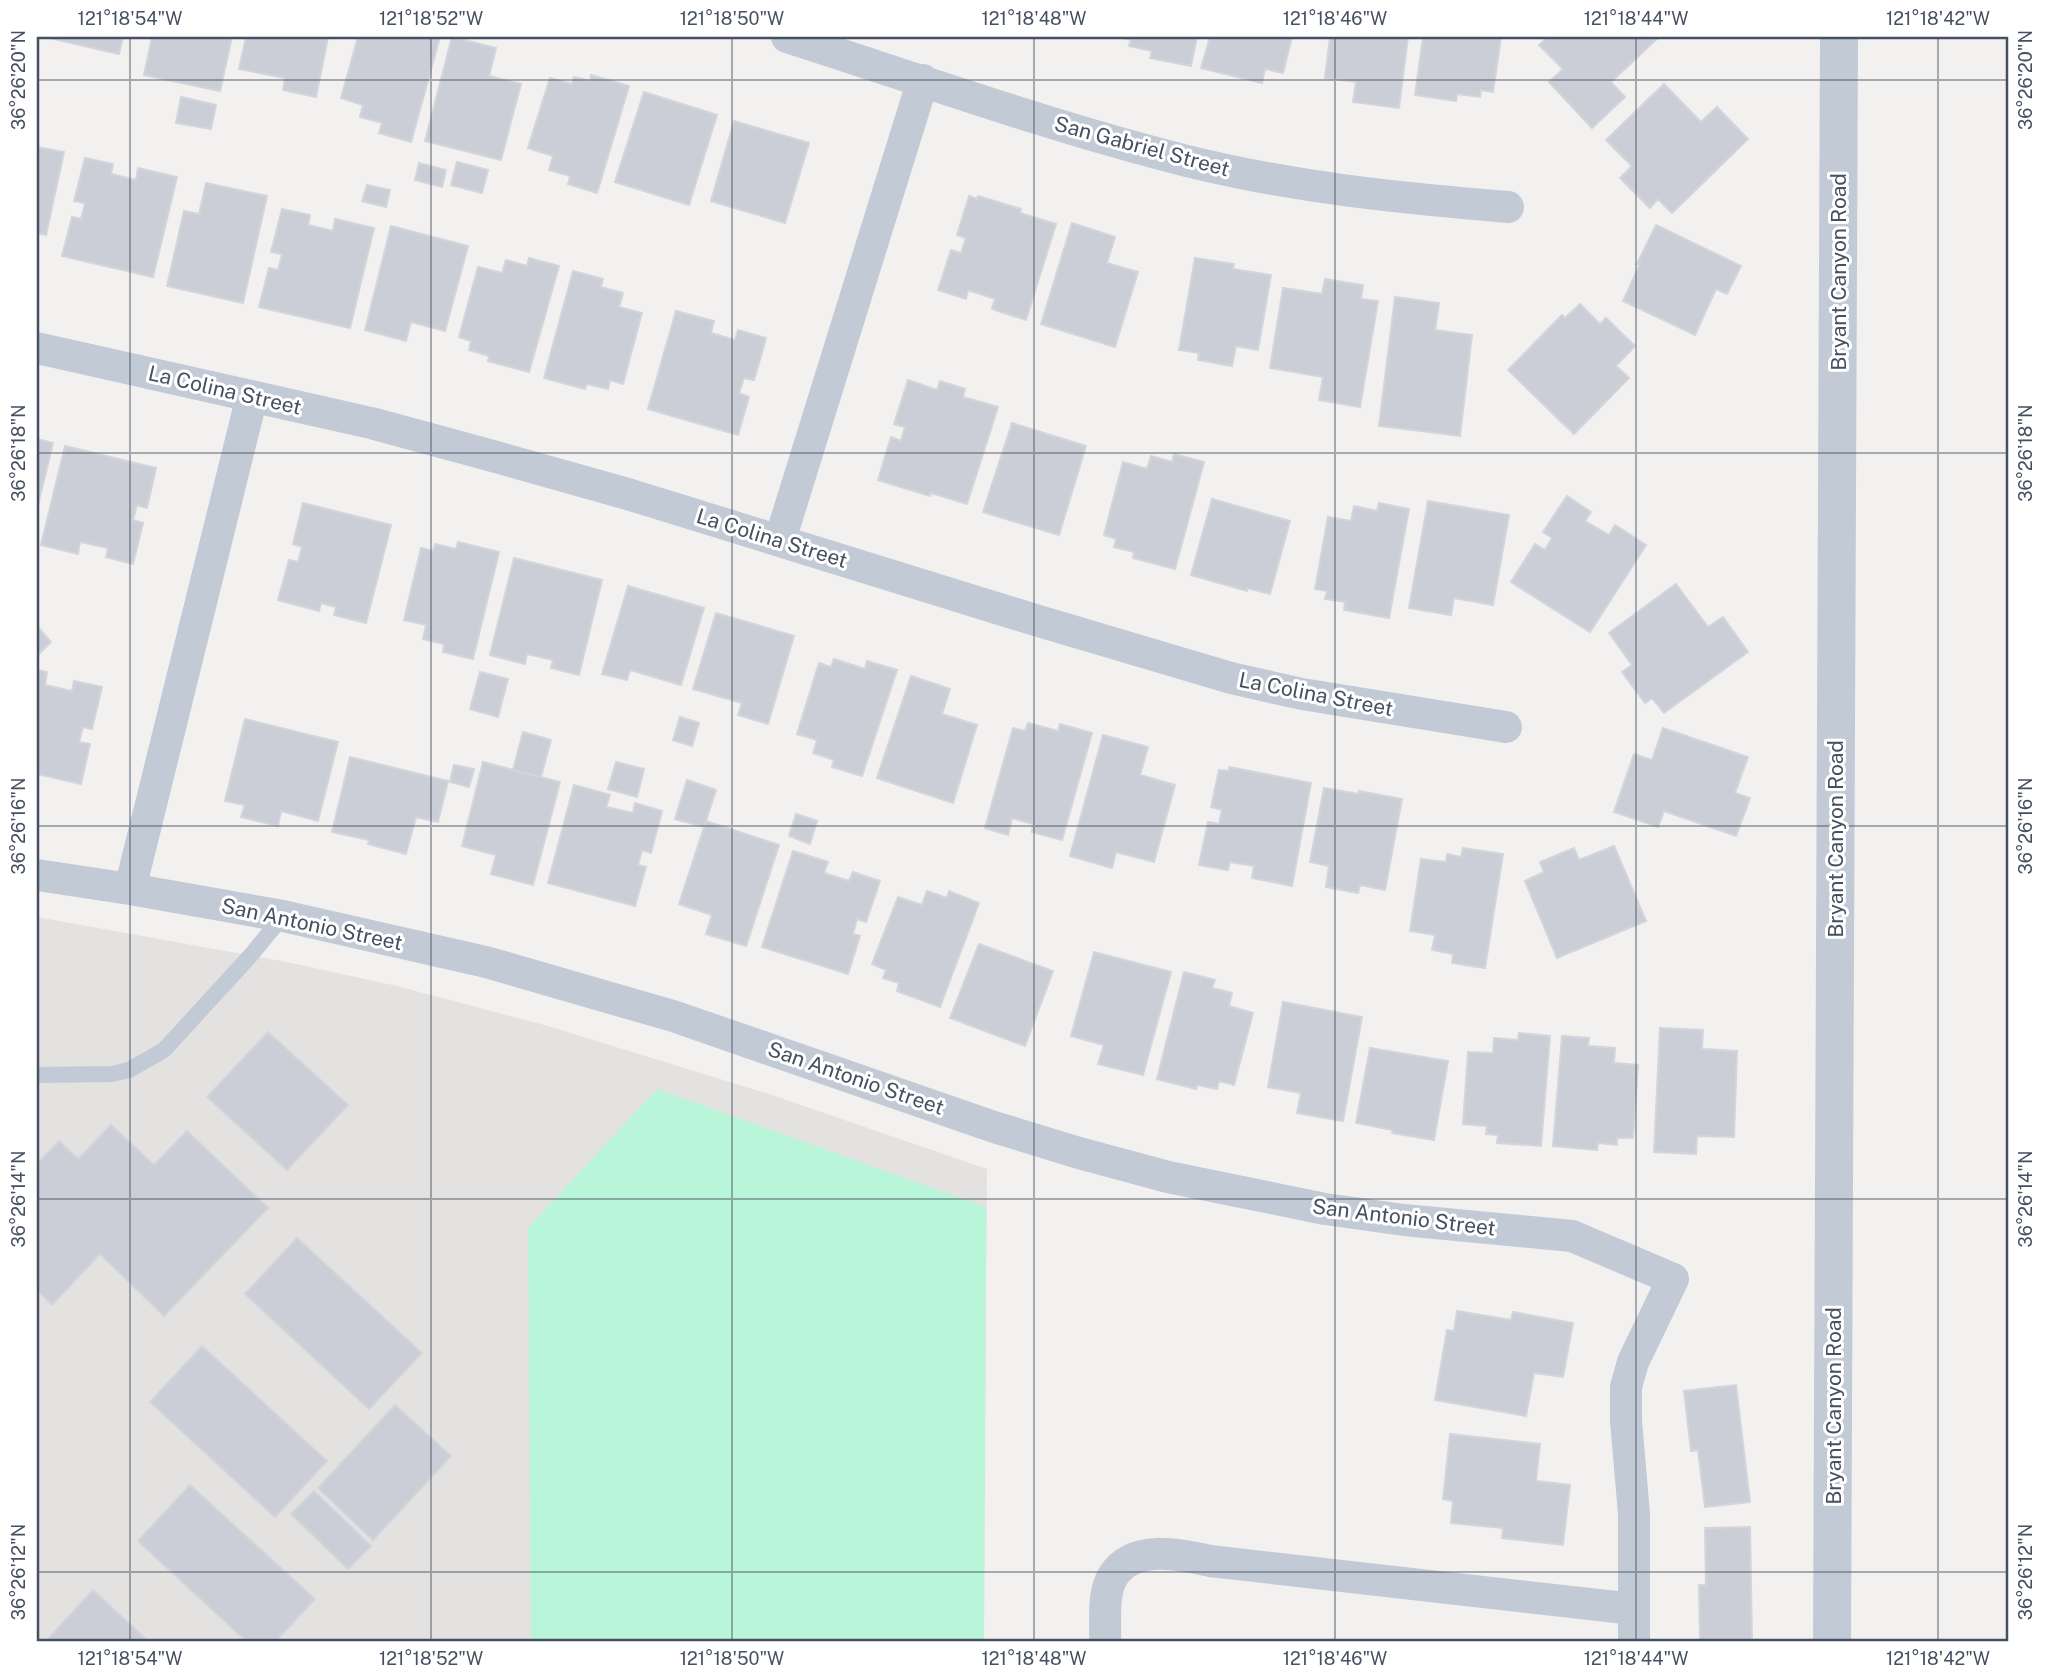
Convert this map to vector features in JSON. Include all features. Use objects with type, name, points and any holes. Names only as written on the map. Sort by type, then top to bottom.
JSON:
[{"type":"street","name":"San Gabriel Street","points":[[787,37],[1116,142],[1240,172],[1370,194],[1508,206]]},
{"type":"street","name":"Bryant Canyon Road","points":[[1832,1641],[1839,37]]},
{"type":"street","points":[[780,540],[923,80]]},
{"type":"street","name":"La Colina Street","points":[[37,348],[370,423],[502,458],[1231,678],[1302,694],[1506,727]]},
{"type":"street","points":[[130,889],[252,396]]},
{"type":"street","name":"San Antonio Street","points":[[37,876],[283,916],[418,945],[577,987],[781,1052],[994,1127],[1168,1177],[1325,1209],[1404,1220],[1572,1236],[1673,1279],[1633,1362],[1626,1387],[1626,1421],[1634,1514],[1634,1609]]},
{"type":"street","points":[[1105,1641],[1106,1602],[1112,1577],[1134,1559],[1170,1553],[1210,1560],[1634,1609],[1634,1641]]},
{"type":"lane","points":[[37,1075],[120,1072],[145,1062],[164,1050],[283,916]]},
{"type":"shaded area","points":[[37,917],[287,962],[397,986],[548,1026],[766,1093],[987,1169],[984,1641],[37,1641]]},
{"type":"green space","points":[[657,1089],[986,1207],[984,1641],[531,1641],[528,1228]]},
{"type":"building","points":[[45,37],[123,37],[119,54]]},
{"type":"building","points":[[152,37],[232,37],[220,91],[144,75]]},
{"type":"building","points":[[246,37],[328,37],[316,97],[283,90],[285,78],[239,69]]},
{"type":"building","points":[[358,37],[440,37],[411,142],[379,133],[382,123],[360,117],[363,105],[341,98]]},
{"type":"building","points":[[452,37],[496,48],[489,76],[521,84],[501,160],[425,141]]},
{"type":"building","points":[[1118,37],[1197,37],[1191,66],[1150,58],[1152,51],[1129,46],[1131,40]]},
{"type":"building","points":[[1210,37],[1292,37],[1283,73],[1265,69],[1262,83],[1201,68]]},
{"type":"building","points":[[1330,37],[1408,37],[1399,108],[1353,102],[1356,82],[1325,78]]},
{"type":"building","points":[[1423,37],[1501,37],[1493,92],[1481,90],[1480,97],[1457,94],[1456,101],[1415,95]]},
{"type":"building","points":[[1548,37],[1659,37],[1611,82],[1625,97],[1592,128],[1549,82],[1563,69],[1539,45]]},
{"type":"building","points":[[591,75],[629,86],[597,193],[568,184],[570,176],[549,170],[553,156],[528,148],[550,78],[572,84],[574,77],[590,81]]},
{"type":"building","points":[[1664,84],[1701,122],[1717,107],[1748,139],[1672,213],[1658,199],[1650,208],[1620,178],[1632,166],[1606,140]]},
{"type":"building","points":[[644,92],[717,115],[689,205],[615,182]]},
{"type":"building","points":[[181,97],[216,105],[211,129],[176,123]]},
{"type":"building","points":[[734,121],[809,143],[785,223],[711,201]]},
{"type":"building","points":[[37,147],[64,152],[46,235],[37,233]]},
{"type":"building","points":[[85,158],[113,164],[111,174],[136,180],[138,168],[177,177],[153,277],[62,256],[72,217],[81,219],[85,203],[74,201]]},
{"type":"building","points":[[457,162],[488,170],[482,193],[451,185]]},
{"type":"building","points":[[419,163],[446,170],[442,187],[415,180]]},
{"type":"building","points":[[206,183],[267,196],[243,303],[167,286],[184,211],[199,214]]},
{"type":"building","points":[[367,185],[390,190],[386,207],[362,201]]},
{"type":"building","points":[[969,196],[977,199],[978,196],[1021,209],[1020,213],[1056,224],[1026,320],[992,309],[995,299],[968,290],[966,299],[938,290],[951,250],[961,253],[966,238],[957,235]]},
{"type":"building","points":[[282,209],[310,215],[308,225],[333,231],[335,219],[374,228],[350,328],[259,307],[269,268],[278,270],[282,254],[271,252]]},
{"type":"building","points":[[1072,223],[1115,237],[1107,263],[1138,272],[1115,347],[1041,324]]},
{"type":"building","points":[[1656,225],[1741,266],[1727,294],[1716,289],[1695,335],[1623,301]]},
{"type":"building","points":[[391,226],[468,246],[445,331],[411,322],[406,341],[365,330]]},
{"type":"building","points":[[529,258],[559,266],[529,372],[488,361],[489,356],[469,350],[471,341],[459,337],[478,267],[502,273],[506,260],[527,266]]},
{"type":"building","points":[[1195,258],[1234,264],[1233,269],[1271,275],[1258,350],[1236,346],[1232,366],[1198,360],[1199,353],[1179,350]]},
{"type":"building","points":[[573,271],[603,279],[601,287],[623,293],[619,307],[642,313],[623,384],[610,380],[608,389],[587,384],[585,389],[544,378]]},
{"type":"building","points":[[1325,279],[1363,285],[1361,299],[1378,301],[1360,407],[1319,400],[1323,377],[1270,368],[1283,288],[1322,294]]},
{"type":"building","points":[[1395,297],[1439,303],[1435,330],[1472,335],[1460,436],[1379,426]]},
{"type":"building","points":[[1580,304],[1600,324],[1606,318],[1635,346],[1616,366],[1629,378],[1574,434],[1508,370],[1562,315],[1565,318]]},
{"type":"building","points":[[676,311],[714,321],[711,333],[735,340],[738,330],[766,338],[754,380],[744,378],[739,393],[749,397],[738,435],[648,409]]},
{"type":"building","points":[[908,380],[937,390],[940,381],[965,389],[963,397],[998,407],[967,504],[878,480],[891,437],[901,441],[905,427],[894,424]]},
{"type":"building","points":[[1012,423],[1086,446],[1059,535],[983,512]]},
{"type":"building","points":[[37,439],[53,443],[37,509]]},
{"type":"building","points":[[65,446],[156,468],[147,508],[137,505],[133,520],[143,523],[133,564],[106,557],[108,548],[80,542],[78,554],[41,545]]},
{"type":"building","points":[[1174,454],[1204,462],[1175,569],[1133,558],[1134,552],[1114,547],[1116,539],[1104,535],[1123,462],[1147,469],[1151,456],[1172,462]]},
{"type":"building","points":[[1567,496],[1591,512],[1585,521],[1609,535],[1615,525],[1646,545],[1590,632],[1511,582],[1535,544],[1545,550],[1552,538],[1543,532]]},
{"type":"building","points":[[1212,499],[1290,521],[1270,594],[1247,588],[1247,591],[1191,575]]},
{"type":"building","points":[[1428,501],[1509,515],[1493,605],[1454,598],[1451,615],[1409,608]]},
{"type":"building","points":[[303,503],[391,525],[366,623],[334,615],[336,607],[321,603],[319,611],[278,600],[289,560],[298,562],[302,547],[293,544]]},
{"type":"building","points":[[1379,503],[1409,509],[1389,618],[1344,610],[1345,602],[1325,599],[1327,591],[1315,589],[1328,517],[1351,521],[1354,506],[1377,511]]},
{"type":"building","points":[[458,542],[499,552],[473,659],[443,652],[444,644],[423,639],[426,625],[404,620],[421,548],[433,551],[435,544],[456,549]]},
{"type":"building","points":[[514,558],[602,580],[579,675],[551,668],[553,660],[527,654],[525,664],[490,655]]},
{"type":"building","points":[[1676,584],[1708,627],[1723,617],[1748,652],[1664,713],[1652,698],[1645,703],[1622,672],[1632,665],[1609,633]]},
{"type":"building","points":[[628,586],[704,608],[681,685],[630,670],[627,680],[602,674]]},
{"type":"building","points":[[716,613],[794,636],[768,724],[738,715],[742,703],[693,689]]},
{"type":"building","points":[[37,626],[51,642],[37,656]]},
{"type":"building","points":[[834,659],[865,669],[867,661],[897,670],[862,776],[832,767],[834,760],[813,753],[817,740],[797,734],[819,663],[831,667]]},
{"type":"building","points":[[37,670],[47,672],[45,685],[72,691],[74,681],[102,687],[92,729],[83,727],[79,742],[90,744],[81,784],[37,774]]},
{"type":"building","points":[[480,672],[508,679],[498,717],[470,709]]},
{"type":"building","points":[[911,676],[950,689],[942,714],[977,725],[953,803],[877,778]]},
{"type":"building","points":[[680,717],[699,723],[692,746],[673,740]]},
{"type":"building","points":[[245,719],[338,742],[318,821],[281,811],[278,826],[241,817],[245,805],[225,801]]},
{"type":"building","points":[[1028,723],[1058,731],[1060,724],[1092,733],[1062,840],[1032,832],[1033,824],[1012,818],[1008,835],[985,828],[1013,728],[1025,731]]},
{"type":"building","points":[[1663,728],[1748,757],[1735,793],[1750,798],[1736,836],[1664,811],[1658,827],[1614,812],[1634,754],[1652,760]]},
{"type":"building","points":[[523,732],[551,740],[541,777],[513,770]]},
{"type":"building","points":[[1103,735],[1148,747],[1140,775],[1175,785],[1154,862],[1116,852],[1112,868],[1070,856]]},
{"type":"building","points":[[350,757],[448,781],[438,822],[416,817],[406,854],[368,844],[369,840],[332,832]]},
{"type":"building","points":[[483,762],[560,782],[533,885],[491,874],[496,855],[462,846]]},
{"type":"building","points":[[616,762],[644,769],[637,797],[608,789]]},
{"type":"building","points":[[454,765],[474,769],[469,787],[450,782]]},
{"type":"building","points":[[1229,767],[1311,783],[1292,886],[1252,878],[1254,866],[1230,862],[1228,870],[1199,865],[1208,822],[1219,824],[1222,810],[1211,807],[1219,770],[1229,771]]},
{"type":"building","points":[[687,780],[716,790],[704,827],[675,819]]},
{"type":"building","points":[[574,785],[610,795],[606,807],[633,813],[635,803],[662,811],[651,853],[642,850],[638,865],[646,867],[635,906],[548,883]]},
{"type":"building","points":[[1324,788],[1402,799],[1385,890],[1360,885],[1358,893],[1326,887],[1329,866],[1310,862]]},
{"type":"building","points":[[796,814],[817,821],[810,844],[789,836]]},
{"type":"building","points":[[706,821],[779,845],[746,946],[706,934],[712,915],[679,904]]},
{"type":"building","points":[[1614,846],[1646,921],[1557,958],[1525,881],[1544,872],[1540,862],[1574,848],[1579,860]]},
{"type":"building","points":[[1463,848],[1503,854],[1485,968],[1452,963],[1453,954],[1432,950],[1435,935],[1410,931],[1421,859],[1446,862],[1447,854],[1461,857]]},
{"type":"building","points":[[793,851],[828,862],[824,873],[849,881],[853,872],[880,881],[866,922],[857,919],[853,934],[860,936],[848,974],[762,947]]},
{"type":"building","points":[[927,891],[947,898],[949,891],[979,903],[940,1007],[897,991],[899,983],[883,978],[886,970],[872,964],[898,897],[922,905]]},
{"type":"building","points":[[979,944],[1053,971],[1025,1046],[950,1018]]},
{"type":"building","points":[[1094,952],[1171,972],[1143,1075],[1098,1064],[1104,1045],[1071,1036]]},
{"type":"building","points":[[1184,972],[1215,980],[1212,988],[1232,993],[1229,1006],[1253,1013],[1234,1085],[1219,1081],[1217,1089],[1197,1085],[1196,1089],[1157,1079]]},
{"type":"building","points":[[1283,1002],[1362,1017],[1343,1121],[1297,1113],[1301,1093],[1268,1087]]},
{"type":"building","points":[[1660,1028],[1703,1030],[1702,1049],[1737,1051],[1734,1137],[1697,1136],[1696,1154],[1654,1152]]},
{"type":"building","points":[[268,1032],[348,1105],[287,1170],[207,1097]]},
{"type":"building","points":[[1519,1033],[1550,1036],[1541,1146],[1497,1143],[1498,1135],[1486,1134],[1487,1126],[1463,1124],[1468,1052],[1493,1053],[1494,1038],[1518,1040]]},
{"type":"building","points":[[1562,1036],[1589,1038],[1588,1046],[1615,1048],[1614,1063],[1638,1065],[1633,1138],[1617,1138],[1617,1145],[1598,1143],[1597,1150],[1553,1146]]},
{"type":"building","points":[[1370,1048],[1448,1061],[1434,1140],[1392,1133],[1393,1130],[1356,1123]]},
{"type":"building","points":[[111,1125],[154,1165],[187,1131],[268,1208],[164,1316],[100,1254],[52,1305],[37,1290],[37,1164],[59,1141],[78,1159]]},
{"type":"building","points":[[297,1238],[422,1353],[369,1409],[245,1294]]},
{"type":"building","points":[[1457,1311],[1511,1320],[1513,1312],[1573,1323],[1563,1377],[1534,1373],[1526,1416],[1435,1400],[1447,1330],[1454,1331]]},
{"type":"building","points":[[202,1346],[327,1461],[275,1517],[150,1402]]},
{"type":"building","points":[[1736,1385],[1750,1502],[1705,1507],[1698,1450],[1691,1451],[1684,1391]]},
{"type":"building","points":[[395,1405],[451,1456],[373,1540],[318,1488]]},
{"type":"building","points":[[1450,1434],[1540,1444],[1536,1481],[1570,1485],[1563,1545],[1502,1538],[1503,1528],[1451,1523],[1453,1501],[1443,1499]]},
{"type":"building","points":[[190,1485],[315,1599],[276,1641],[246,1641],[138,1541]]},
{"type":"building","points":[[314,1491],[371,1546],[348,1569],[291,1514]]},
{"type":"building","points":[[1750,1527],[1752,1641],[1700,1641],[1699,1585],[1706,1585],[1705,1528]]},
{"type":"building","points":[[93,1590],[148,1641],[46,1641]]}]
